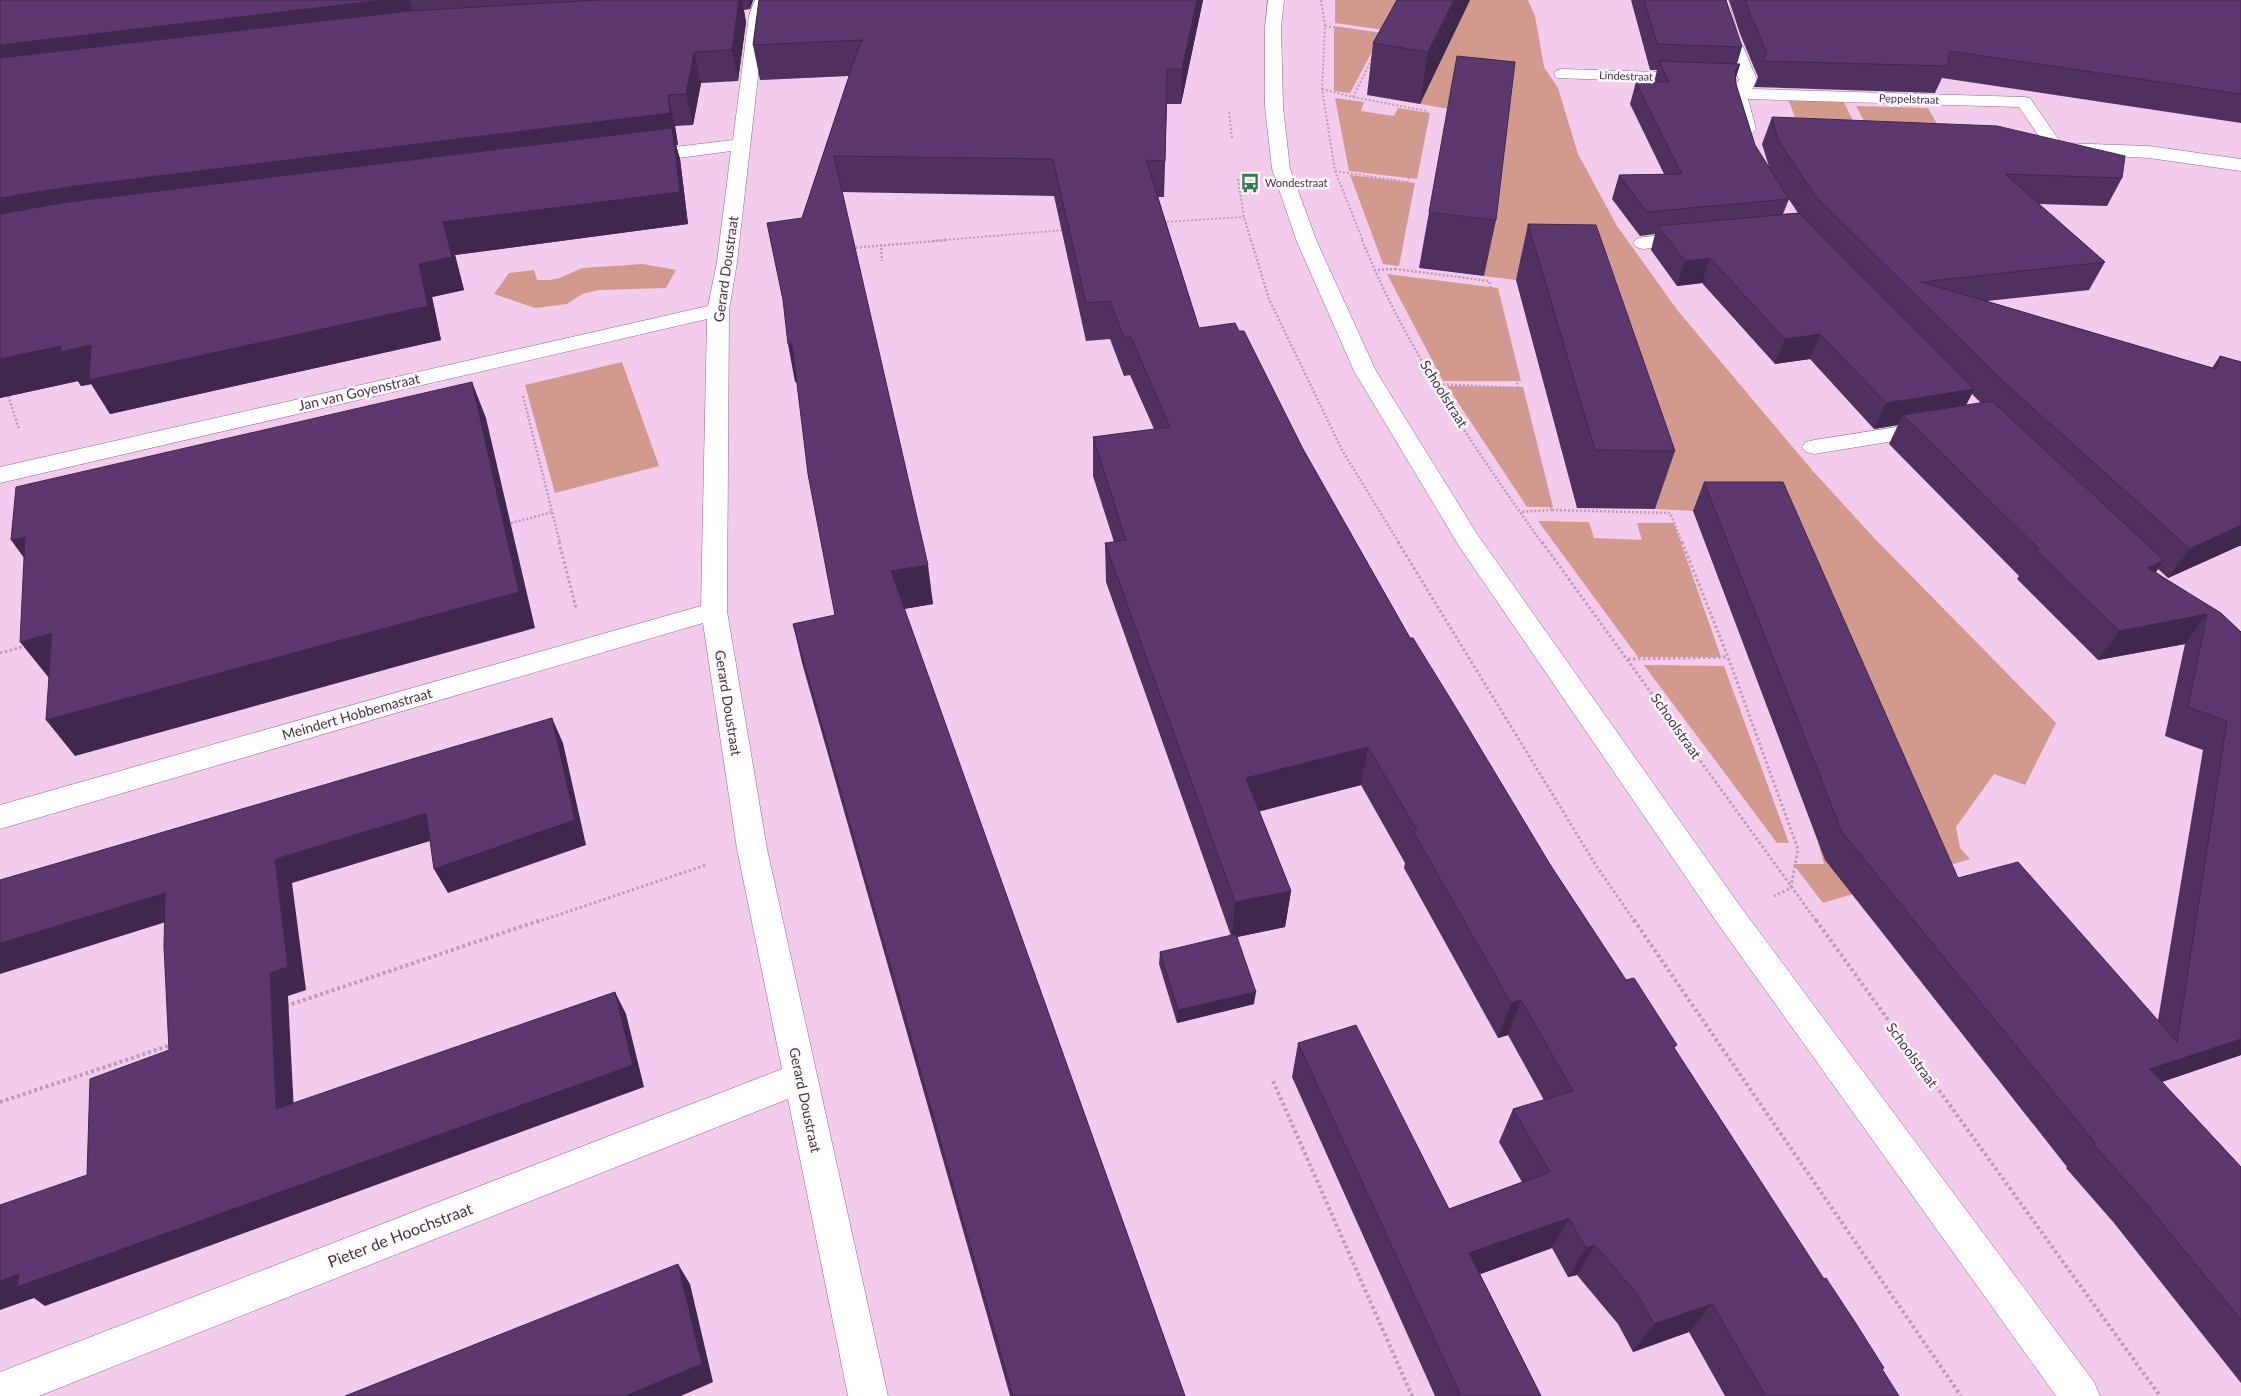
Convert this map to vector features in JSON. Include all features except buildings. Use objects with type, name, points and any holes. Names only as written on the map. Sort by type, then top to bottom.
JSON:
[{"type":"street","points":[[1276,0],[1273,27],[1274,107],[1281,169],[1307,242],[1365,371],[1468,540],[1729,915],[2080,1396]]},
{"type":"street","points":[[1720,0],[1744,87],[1740,106],[1754,141]]},
{"type":"street","name":"Gerard Doustraat","points":[[753,11],[742,144],[727,262],[718,310],[714,611],[752,850],[868,1396]]},
{"type":"street","name":"Lindestraat","points":[[1563,74],[1709,78]]},
{"type":"street","points":[[1729,79],[1744,87]]},
{"type":"street","name":"Peppelstraat","points":[[1744,87],[2024,102],[2046,147],[2149,152],[2241,165]]},
{"type":"street","points":[[624,159],[742,144]]},
{"type":"street","points":[[1643,243],[1710,237]]},
{"type":"street","name":"Jan van Goyenstraat","points":[[0,475],[718,310]]},
{"type":"street","points":[[1814,448],[1952,425]]},
{"type":"street","name":"Meindert Hobbemastraat","points":[[0,817],[714,611]]},
{"type":"street","name":"Pieter de Hoochstraat","points":[[0,1392],[800,1078]]},
{"type":"path","name":"Schoolstraat","points":[[1321,0],[1325,26],[1322,89],[1336,171],[1374,270],[1436,384],[1520,512],[2160,1396]]},
{"type":"path","points":[[1325,26],[1384,36]]},
{"type":"path","points":[[1353,97],[1375,53]]},
{"type":"path","points":[[1322,89],[1427,111],[1408,182],[1395,269]]},
{"type":"path","points":[[1229,109],[1233,147]]},
{"type":"path","points":[[1336,171],[1408,182]]},
{"type":"path","points":[[1237,176],[1244,217],[1269,299],[1347,458],[1597,867],[1961,1396]]},
{"type":"path","points":[[1159,222],[1244,217]]},
{"type":"path","points":[[843,249],[881,244],[1070,230]]},
{"type":"path","points":[[881,244],[882,261]]},
{"type":"path","points":[[1374,270],[1395,269],[1488,281],[1552,510]]},
{"type":"path","points":[[513,356],[585,648]]},
{"type":"path","points":[[1436,384],[1517,388]]},
{"type":"path","points":[[6,388],[31,468]]},
{"type":"path","points":[[1520,512],[1552,510],[1670,513],[1728,656],[1798,849],[1791,888],[1729,915]]},
{"type":"path","points":[[505,524],[553,512]]},
{"type":"path","points":[[0,653],[29,646]]},
{"type":"path","points":[[1628,660],[1728,656]]},
{"type":"path","points":[[282,1007],[752,850]]},
{"type":"path","points":[[0,1102],[179,1042]]},
{"type":"path","points":[[1273,1081],[1412,1396]]},
{"type":"shaded area","points":[[1335,0],[1400,0],[1384,30],[1335,23]]},
{"type":"shaded area","points":[[1470,0],[1528,0],[1535,16],[1544,67],[1558,88],[1578,154],[1617,226],[1678,311],[1812,470],[1877,541],[2056,723],[2025,785],[1994,774],[1956,827],[1960,848],[1970,859],[1823,903],[1793,864],[1824,864],[1818,843],[1911,844],[1693,511],[1655,509],[1516,280],[1484,276],[1449,109],[1420,104]]},
{"type":"shaded area","points":[[1334,26],[1382,33],[1350,93],[1334,91]]},
{"type":"shaded area","points":[[1335,98],[1364,102],[1361,111],[1394,116],[1398,108],[1430,113],[1417,179],[1349,171]]},
{"type":"shaded area","points":[[1788,99],[1843,101],[1860,134],[1800,130]]},
{"type":"shaded area","points":[[1856,106],[1928,108],[1943,134],[1870,132]]},
{"type":"shaded area","points":[[1350,175],[1415,183],[1399,266],[1383,264]]},
{"type":"shaded area","points":[[643,264],[676,270],[666,288],[599,290],[582,294],[567,304],[535,308],[494,294],[509,273],[534,270],[537,280],[549,280],[560,278],[582,268]]},
{"type":"shaded area","points":[[1387,274],[1498,288],[1521,381],[1443,381]]},
{"type":"shaded area","points":[[622,362],[659,466],[555,493],[525,385]]},
{"type":"shaded area","points":[[1447,386],[1523,387],[1553,507],[1527,507]]},
{"type":"shaded area","points":[[1538,521],[1589,522],[1594,538],[1642,540],[1637,523],[1674,523],[1721,657],[1638,657]]},
{"type":"shaded area","points":[[1644,665],[1724,666],[1789,843],[1777,843]]},
{"type":"place","name":"Wondestraat","points":[[1250,183]]}]
